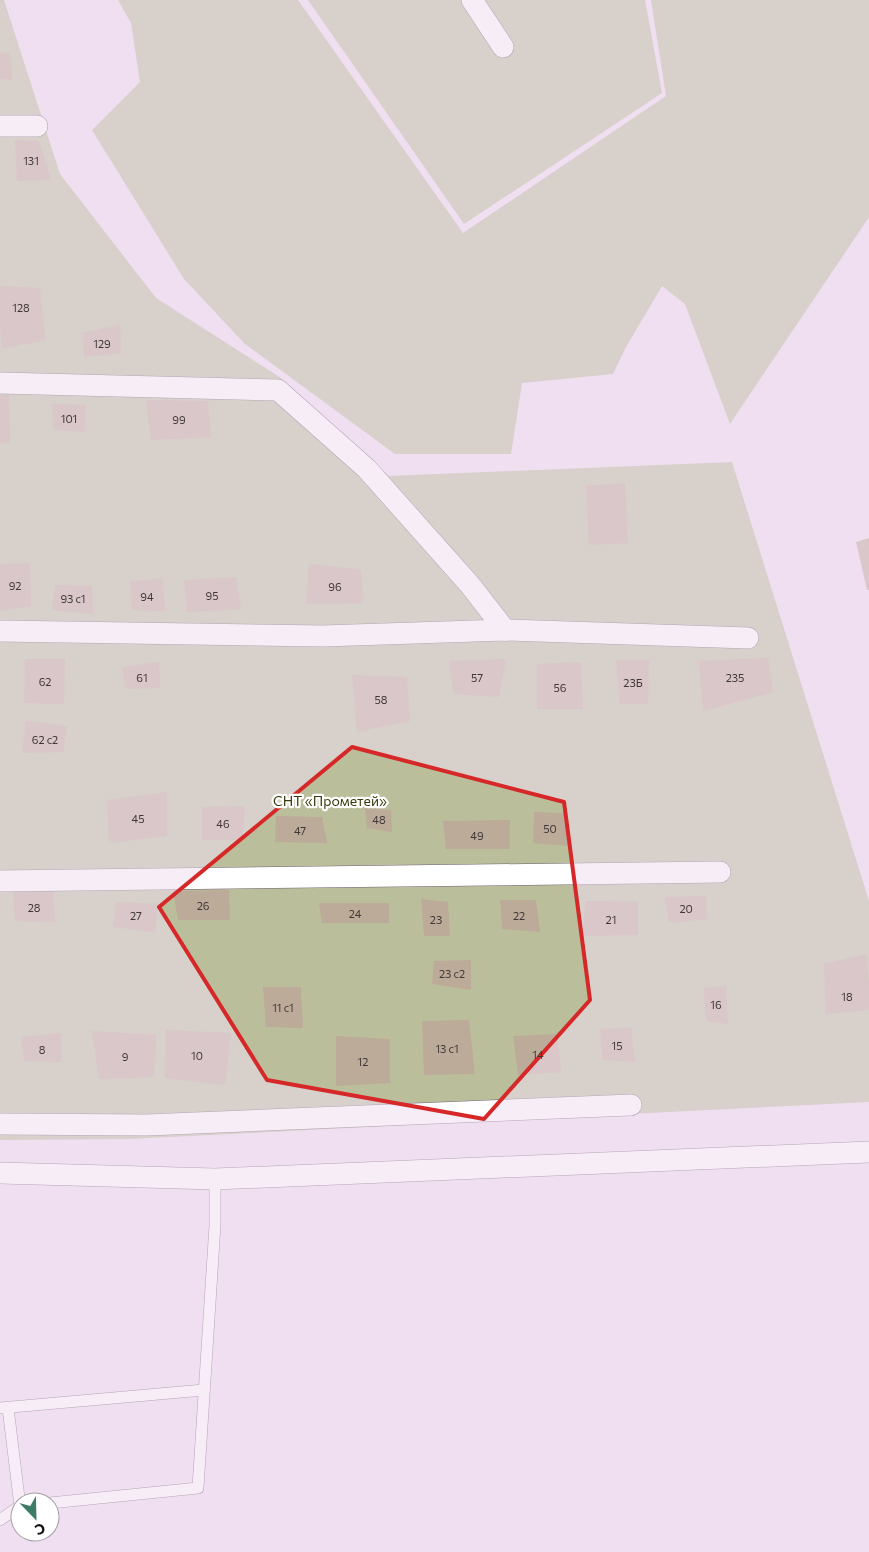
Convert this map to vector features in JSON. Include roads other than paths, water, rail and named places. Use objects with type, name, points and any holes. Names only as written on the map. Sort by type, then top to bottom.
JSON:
[{"type":"street","points":[[472,0],[503,47]]},
{"type":"street","points":[[0,126],[36,126]]},
{"type":"street","points":[[0,383],[278,390],[367,469],[470,585],[505,630]]},
{"type":"street","points":[[0,632],[323,636],[505,630],[748,638]]},
{"type":"street","points":[[0,881],[720,872]]},
{"type":"street","points":[[0,1124],[147,1125],[631,1105]]},
{"type":"street","points":[[0,1173],[215,1179],[869,1152]]},
{"type":"lane","points":[[60,1502],[198,1488],[214,1225],[215,1179]]},
{"type":"lane","points":[[0,1520],[20,1506],[4,1408],[204,1390]]},
{"type":"park label","name":"СНТ «Прометей»","points":[[330,800]]}]
